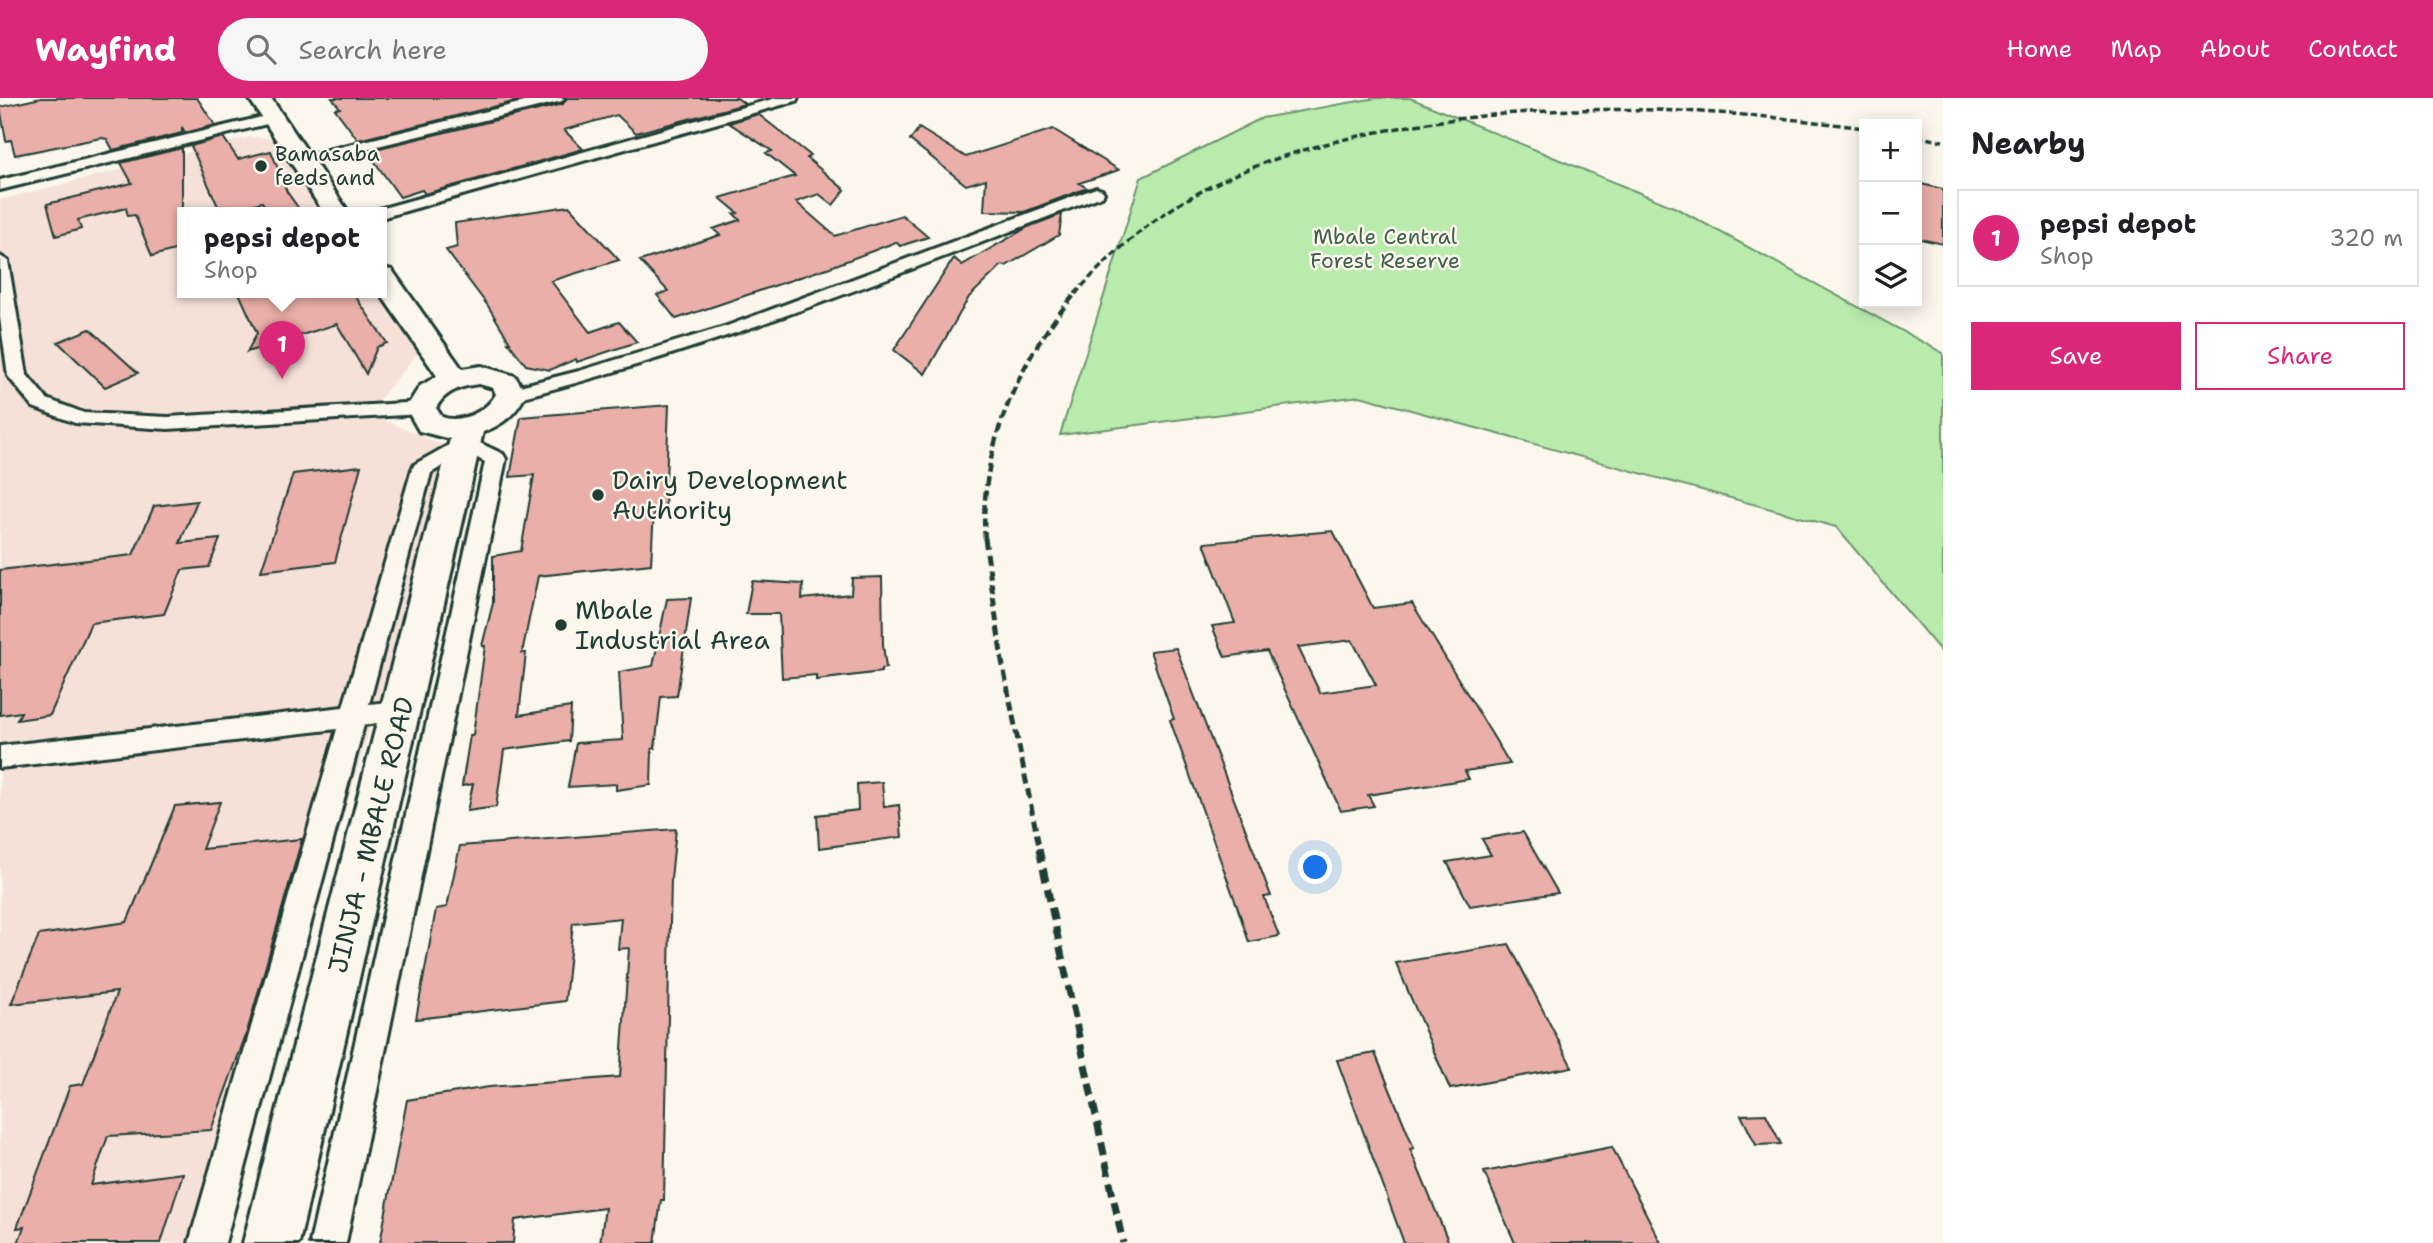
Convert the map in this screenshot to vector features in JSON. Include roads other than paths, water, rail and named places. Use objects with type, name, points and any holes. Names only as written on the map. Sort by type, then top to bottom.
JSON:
[{"type":"main road","points":[[260,98],[333,207]]},
{"type":"main road","points":[[387,283],[454,379]]},
{"type":"main road","points":[[481,375],[493,377],[509,387],[509,402],[502,411],[467,435],[438,427],[428,422],[421,408],[431,392],[454,379],[481,375]]},
{"type":"main road","name":"JINJA - MBALE ROAD","points":[[271,1243],[467,435]]},
{"type":"street","points":[[300,161],[557,98]]},
{"type":"street","points":[[387,213],[791,98]]},
{"type":"street","points":[[0,185],[274,118]]},
{"type":"street","points":[[511,394],[575,380],[645,358],[932,256],[1096,193]]},
{"type":"street","points":[[0,261],[18,376],[40,403],[82,419],[169,423],[421,408]]},
{"type":"street","points":[[207,1243],[422,469],[467,435],[496,459],[328,1243]]},
{"type":"street","points":[[0,757],[401,711]]},
{"type":"railway","points":[[1075,294],[1101,266],[1145,228],[1176,206],[1214,185],[1280,157],[1373,133],[1495,115],[1618,110],[1741,115],[1859,127]]},
{"type":"railway","points":[[1922,138],[1943,141]]},
{"type":"railway","points":[[985,538],[988,473],[1007,407],[1037,346],[1077,292]]},
{"type":"railway","points":[[985,538],[1002,661],[1040,851]]},
{"type":"railway","points":[[1039,849],[1123,1243]]},
{"type":"place","name":"Bamasaba feeds and","points":[[261,166]]},
{"type":"place","name":"pepsi depot","points":[[282,379]]},
{"type":"place","name":"Dairy Development Authority","points":[[598,495]]},
{"type":"place","name":"Mbale Industrial Area","points":[[561,625]]},
{"type":"park label","name":"Mbale Central Forest Reserve","points":[[1385,249]]}]
